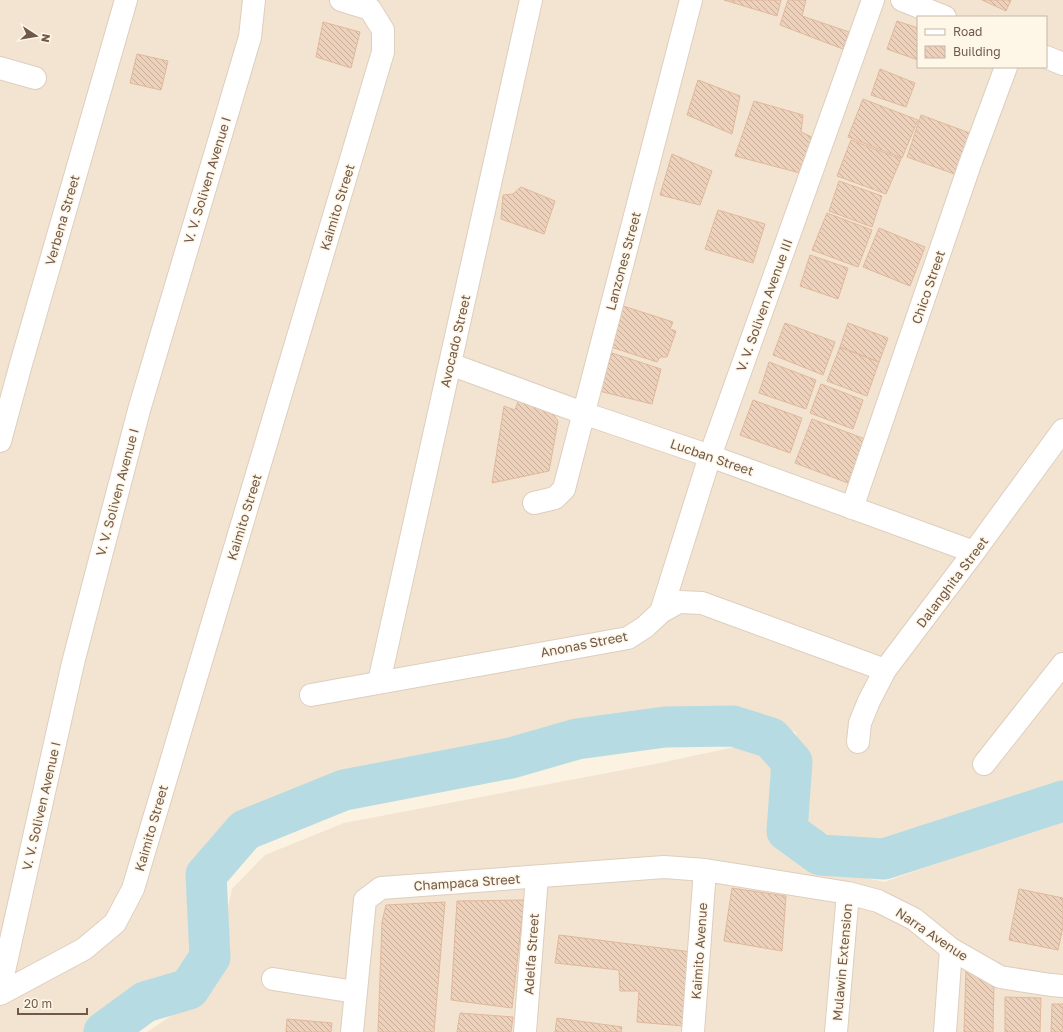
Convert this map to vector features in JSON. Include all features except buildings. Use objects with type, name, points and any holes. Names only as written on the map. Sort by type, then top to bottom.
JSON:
[{"type":"street","name":"Verbena Street","points":[[0,441],[20,364],[126,0]]},
{"type":"street","name":"V. V. Soliven Avenue I","points":[[0,989],[73,663],[139,410],[250,37],[254,0]]},
{"type":"street","name":"Kaimito Street","points":[[0,994],[84,949],[115,923],[133,889],[383,52],[383,30],[370,10],[341,0]]},
{"type":"street","name":"Avocado Street","points":[[380,682],[531,0]]},
{"type":"street","name":"Lanzones Street","points":[[534,503],[555,498],[564,489],[691,0]]},
{"type":"street","name":"V. V. Soliven Avenue III","points":[[661,612],[710,456],[873,0]]},
{"type":"street","points":[[902,0],[943,16]]},
{"type":"street","points":[[1047,57],[1063,64]]},
{"type":"street","points":[[0,68],[35,78]]},
{"type":"street","name":"Chico Street","points":[[852,508],[970,164],[1006,68]]},
{"type":"street","name":"Lucban Street","points":[[450,364],[583,413],[710,456],[974,552]]},
{"type":"street","name":"Dalanghita Street","points":[[858,742],[860,723],[869,701],[885,670],[1063,430]]},
{"type":"street","name":"Anonas Street","points":[[311,695],[628,638],[644,627],[661,612],[678,602],[702,603],[885,670]]},
{"type":"street","points":[[984,764],[1061,669]]},
{"type":"street","name":"Champaca Street","points":[[352,1032],[365,900],[381,888],[664,867],[705,870]]},
{"type":"street","name":"Narra Avenue","points":[[705,870],[848,893],[878,900],[914,919],[951,949],[1000,977],[1063,986]]},
{"type":"street","name":"Kaimito Avenue","points":[[693,1032],[705,870]]},
{"type":"street","name":"Adelfa Street","points":[[525,1032],[538,877]]},
{"type":"street","name":"Mulawin Extension","points":[[836,1032],[848,893]]},
{"type":"street","points":[[945,1032],[951,949]]},
{"type":"street","points":[[273,979],[355,992]]},
{"type":"shaded area","points":[[0,0],[1063,0],[1063,801],[982,834],[902,860],[826,849],[803,828],[796,732],[751,719],[450,766],[328,780],[240,811],[189,883],[198,937],[184,970],[91,1032],[0,1032]]},
{"type":"shaded area","points":[[735,747],[777,758],[774,840],[806,865],[884,882],[1063,819],[1063,1032],[147,1032],[210,990],[232,889],[265,855],[344,823],[660,763]]},
{"type":"waterway","points":[[104,1032],[145,1002],[189,989],[210,957],[206,875],[245,830],[344,790],[511,758],[577,739],[665,727],[733,726],[771,738],[792,762],[787,831],[820,855],[884,859],[1063,801]]}]
